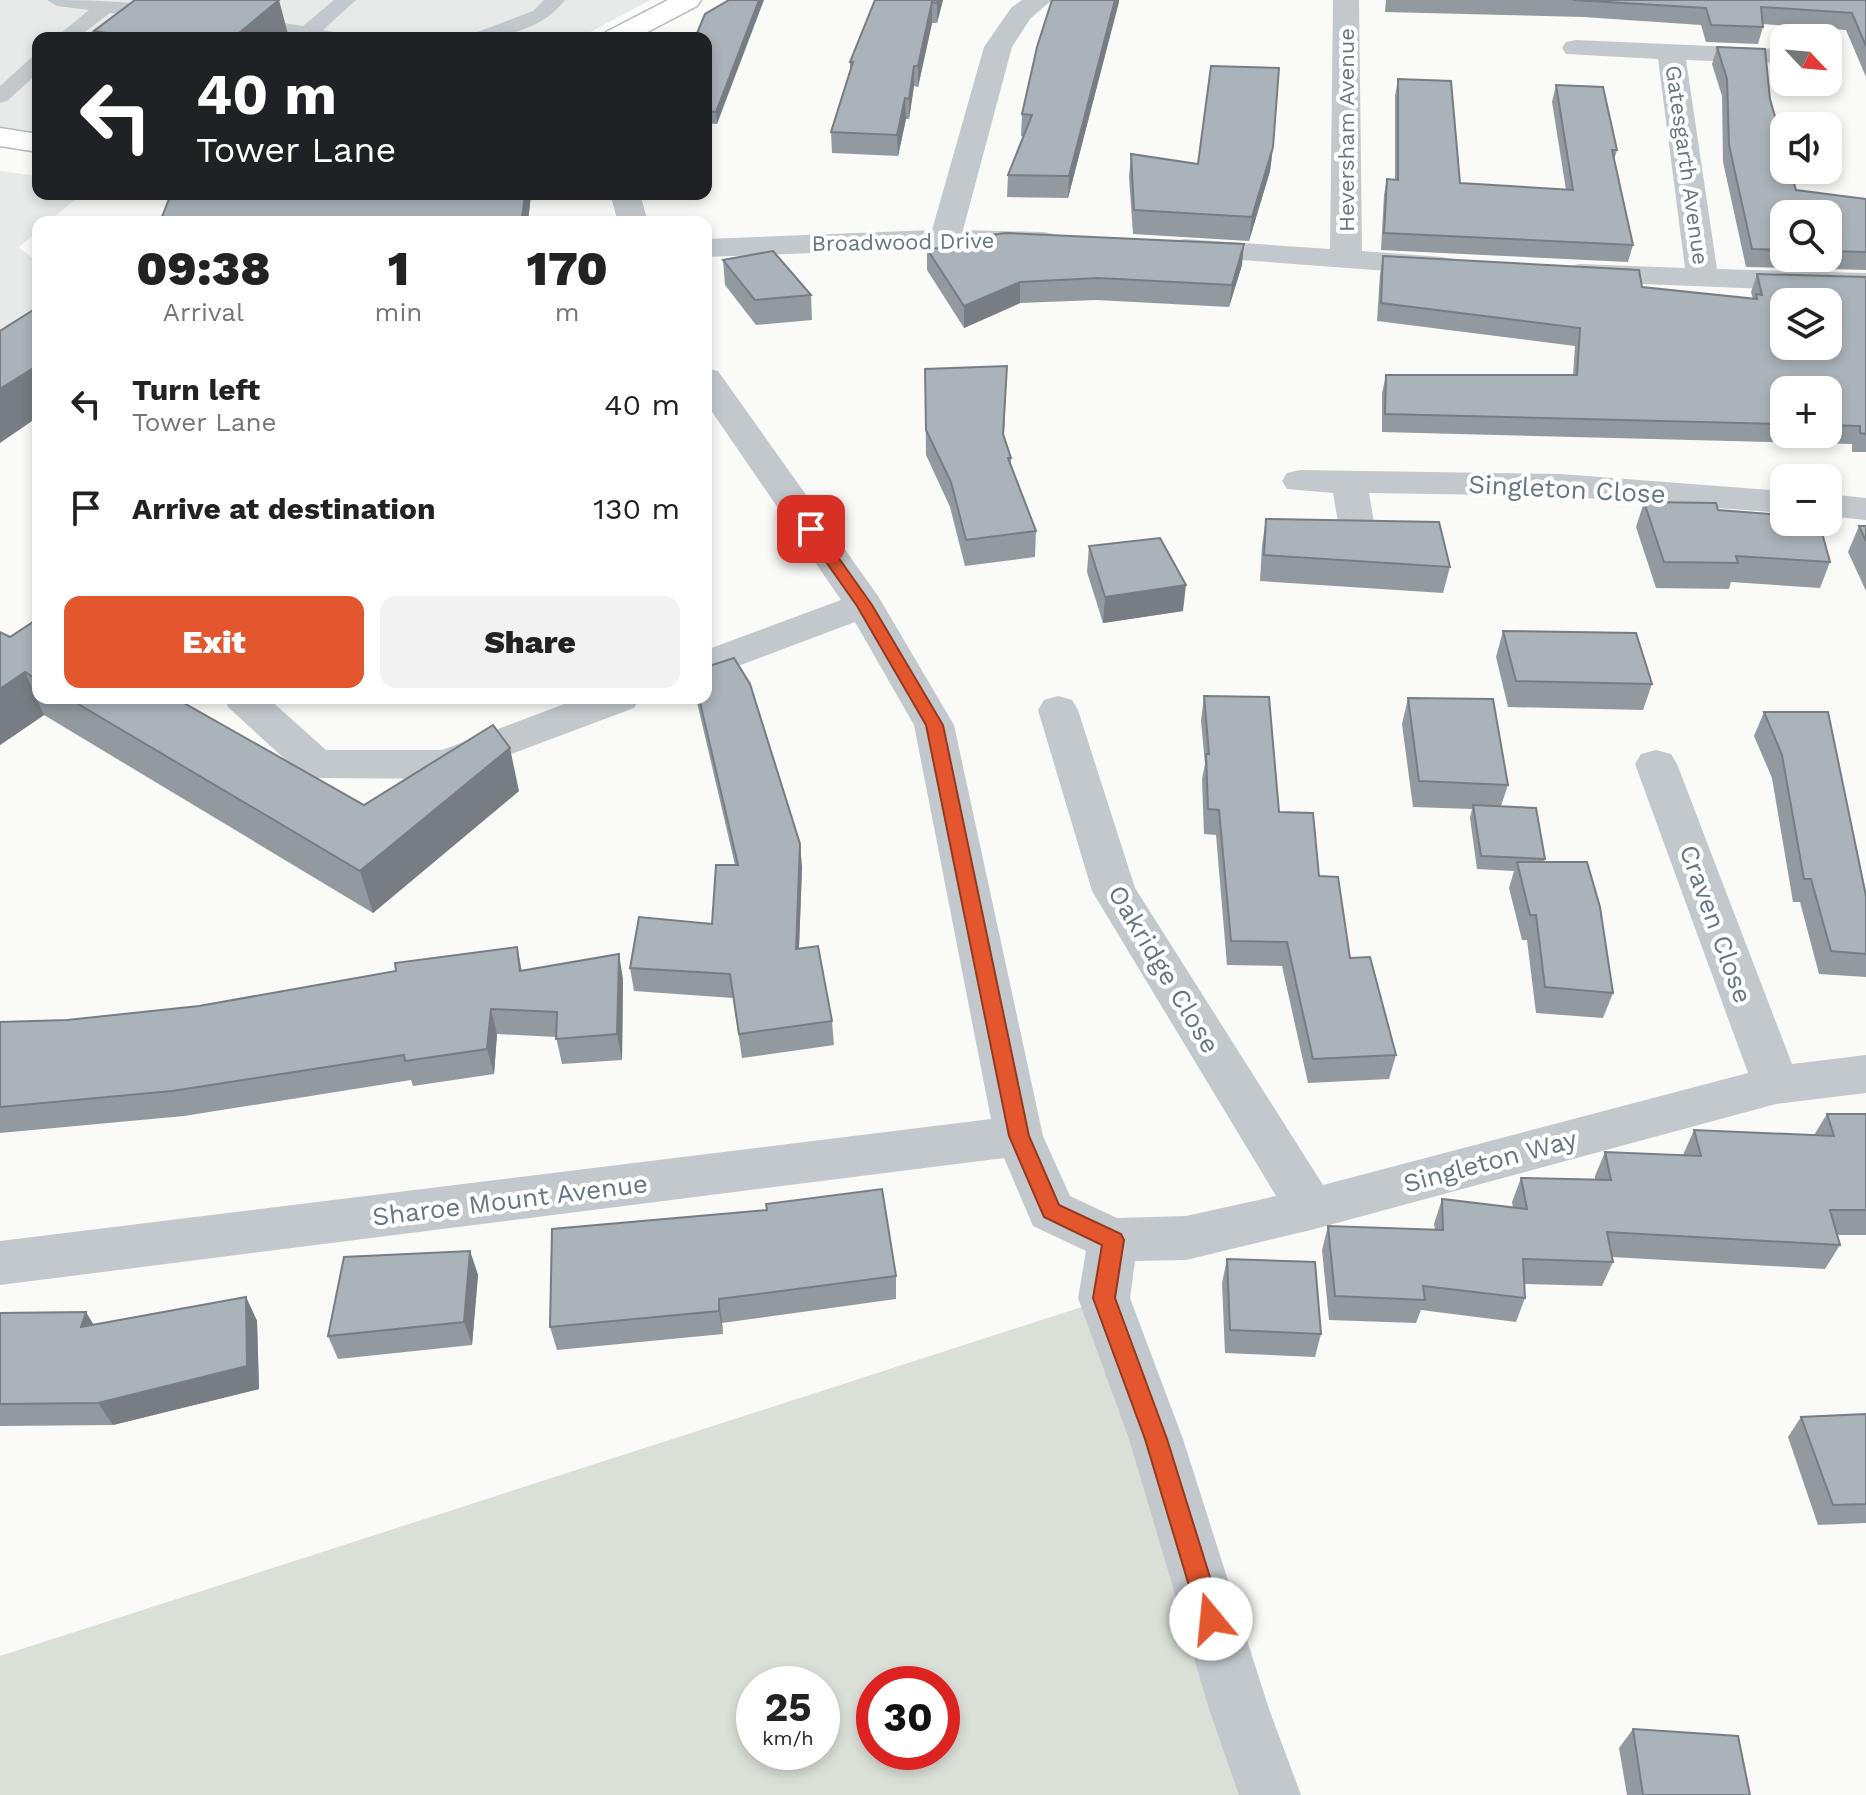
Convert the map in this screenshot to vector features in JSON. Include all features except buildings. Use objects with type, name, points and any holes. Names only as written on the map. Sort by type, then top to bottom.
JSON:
[{"type":"street","points":[[627,32],[688,0]]},
{"type":"street","points":[[945,239],[998,47],[1020,14],[1039,0]]},
{"type":"street","name":"Heversham Avenue","points":[[1346,0],[1346,260]]},
{"type":"street","name":"Gatesgarth Avenue","points":[[1576,48],[1768,55]]},
{"type":"street","name":"Gatesgarth Avenue","points":[[1671,52],[1702,278]]},
{"type":"street","points":[[0,137],[32,142]]},
{"type":"street","name":"Broadwood Drive","points":[[712,248],[945,239],[1067,241]]},
{"type":"street","points":[[1160,247],[1464,268]]},
{"type":"street","points":[[1544,272],[1866,283]]},
{"type":"street","points":[[712,387],[864,605],[934,725],[1019,1136],[1051,1211],[1113,1240],[1104,1298],[1156,1439],[1239,1709],[1270,1795]]},
{"type":"street","name":"Singleton Close","points":[[1300,481],[1560,485],[1770,501]]},
{"type":"street","points":[[1349,482],[1356,522]]},
{"type":"street","points":[[1842,506],[1866,509]]},
{"type":"street","points":[[712,663],[864,605]]},
{"type":"street","points":[[250,704],[316,764],[445,765],[604,704]]},
{"type":"street","name":"Oakridge Close","points":[[1058,710],[1114,891],[1311,1209]]},
{"type":"street","name":"Craven Close","points":[[1656,764],[1776,1085]]},
{"type":"street","name":"Singleton Way","points":[[1113,1240],[1186,1238],[1311,1209],[1776,1085],[1866,1074]]},
{"type":"street","name":"Sharoe Mount Avenue","points":[[0,1263],[1019,1136]]},
{"type":"lane","points":[[57,0],[180,15]]},
{"type":"lane","points":[[308,32],[346,0]]},
{"type":"lane","points":[[495,32],[540,15],[555,0]]},
{"type":"lane","points":[[73,32],[104,8]]},
{"type":"lane","points":[[224,20],[301,32]]},
{"type":"lane","points":[[0,97],[32,68]]},
{"type":"shaded area","points":[[0,0],[650,0],[590,32],[32,32],[32,135],[0,132]]},
{"type":"shaded area","points":[[0,171],[32,175],[32,200],[75,200],[55,216],[32,216],[32,236],[19,247],[32,258],[32,322],[0,341]]},
{"type":"shaded area","points":[[1094,1303],[1250,1795],[0,1795],[0,1656]]},
{"type":"route","points":[[811,529],[864,605],[934,725],[1019,1136],[1051,1211],[1113,1240],[1104,1298],[1156,1439],[1211,1619]]}]
